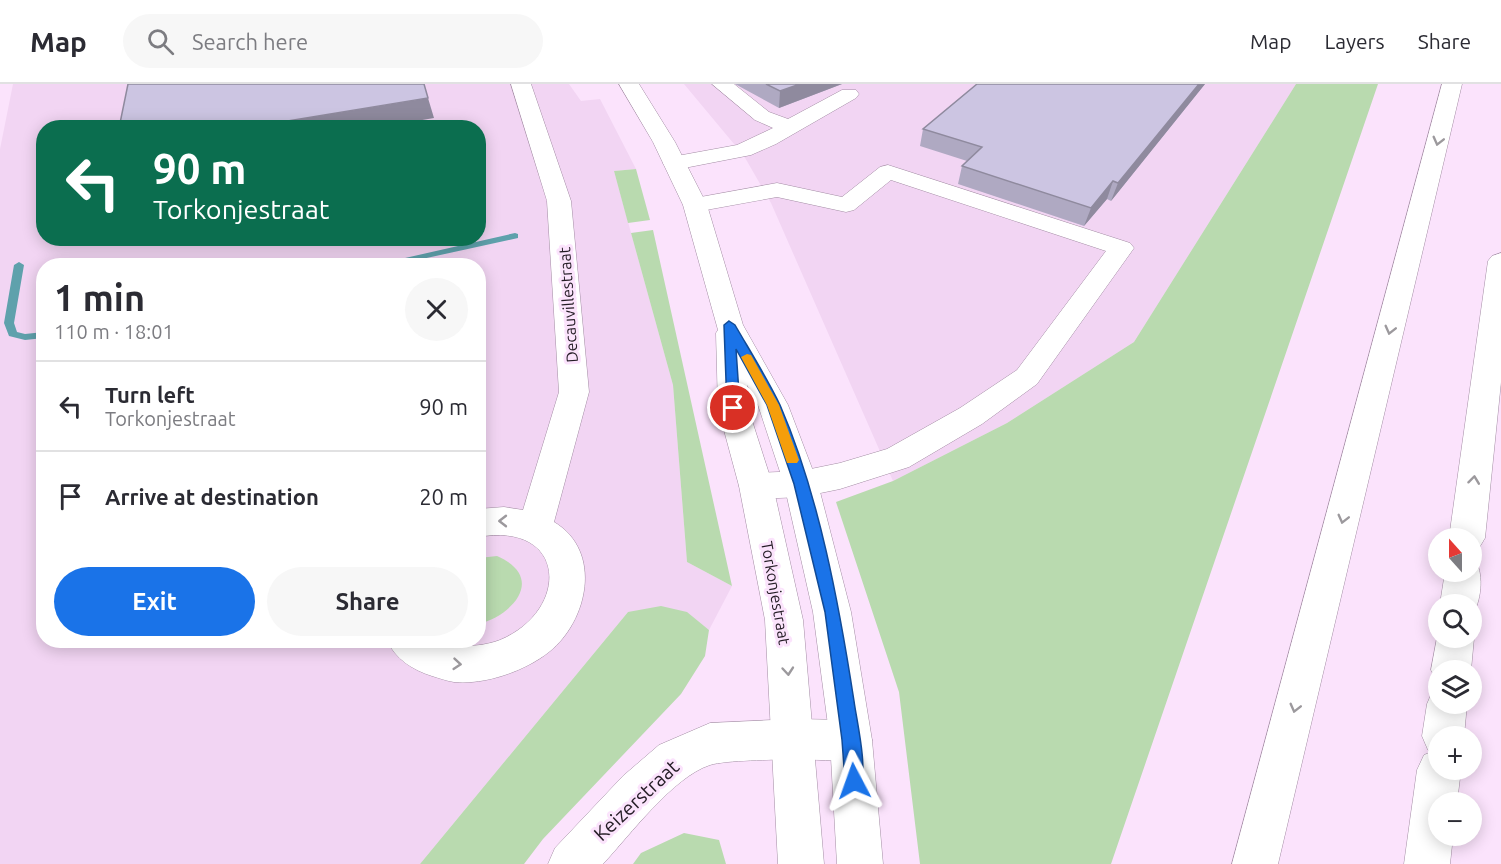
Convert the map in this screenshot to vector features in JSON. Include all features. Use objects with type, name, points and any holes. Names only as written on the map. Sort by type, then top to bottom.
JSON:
[{"type":"main road","name":"Decauvillestraat","points":[[521,84],[559,201],[574,392],[535,528]]},
{"type":"main road","name":"Torkonjestraat","points":[[629,84],[653,122],[695,205],[729,325],[773,405],[801,484],[832,612],[851,740],[858,843]]},
{"type":"main road","points":[[722,84],[762,116],[789,127]]},
{"type":"main road","points":[[1255,864],[1452,84]]},
{"type":"main road","points":[[674,163],[743,150],[849,93]]},
{"type":"main road","points":[[695,205],[777,190],[846,205],[888,172],[1120,248],[1027,377],[971,416],[898,458],[840,476],[801,484],[756,486]]},
{"type":"main road","points":[[1468,528],[1501,261]]},
{"type":"main road","name":"Torkonjestraat","points":[[729,325],[733,408],[756,486],[784,620],[801,864]]},
{"type":"main road","points":[[413,648],[440,663],[470,665],[502,659],[529,644],[551,624],[564,601],[569,579],[565,557],[554,540],[535,528],[512,521],[486,523]]},
{"type":"main road","name":"Keizerstraat","points":[[571,864],[639,792],[674,760],[710,744],[794,739],[851,740]]},
{"type":"main road","points":[[1427,864],[1438,780]]},
{"type":"shaded area","points":[[13,84],[569,84],[581,101],[600,99],[636,169],[614,171],[673,385],[687,562],[732,586],[709,630],[686,612],[628,612],[420,864],[0,864],[0,149]]},
{"type":"shaded area","points":[[684,84],[1296,84],[1134,342],[1007,423],[893,481],[771,203],[744,156]]},
{"type":"green space","points":[[1296,84],[1378,84],[1111,864],[920,864],[899,692],[836,502],[893,481],[1007,423],[1134,342]]},
{"type":"green space","points":[[636,169],[650,220],[628,223],[614,171]]},
{"type":"green space","points":[[653,230],[732,586],[687,562],[673,385],[631,233]]},
{"type":"green space","points":[[497,556],[511,565],[520,574],[522,584],[520,594],[513,604],[504,612],[486,621],[486,557]]},
{"type":"green space","points":[[661,606],[687,612],[709,630],[705,656],[681,694],[543,839],[524,864],[420,864],[628,612]]},
{"type":"green space","points":[[684,833],[719,840],[726,864],[633,864],[641,853]]},
{"type":"building","points":[[128,84],[424,84],[428,98],[294,120],[121,120]]},
{"type":"building","points":[[766,84],[800,84],[780,91]]},
{"type":"building","points":[[977,84],[1199,84],[1118,183],[1113,181],[1091,208],[962,166],[982,147],[923,129]]},
{"type":"waterway","points":[[486,242],[515,236]]},
{"type":"waterway","points":[[412,258],[468,246]]},
{"type":"waterway","points":[[19,265],[9,323],[13,334],[25,337],[36,336]]},
{"type":"slow traffic","points":[[747,357],[773,405],[792,460]]},
{"type":"route","points":[[733,408],[729,325],[773,405],[801,484],[832,612],[851,740],[854,781]]}]
